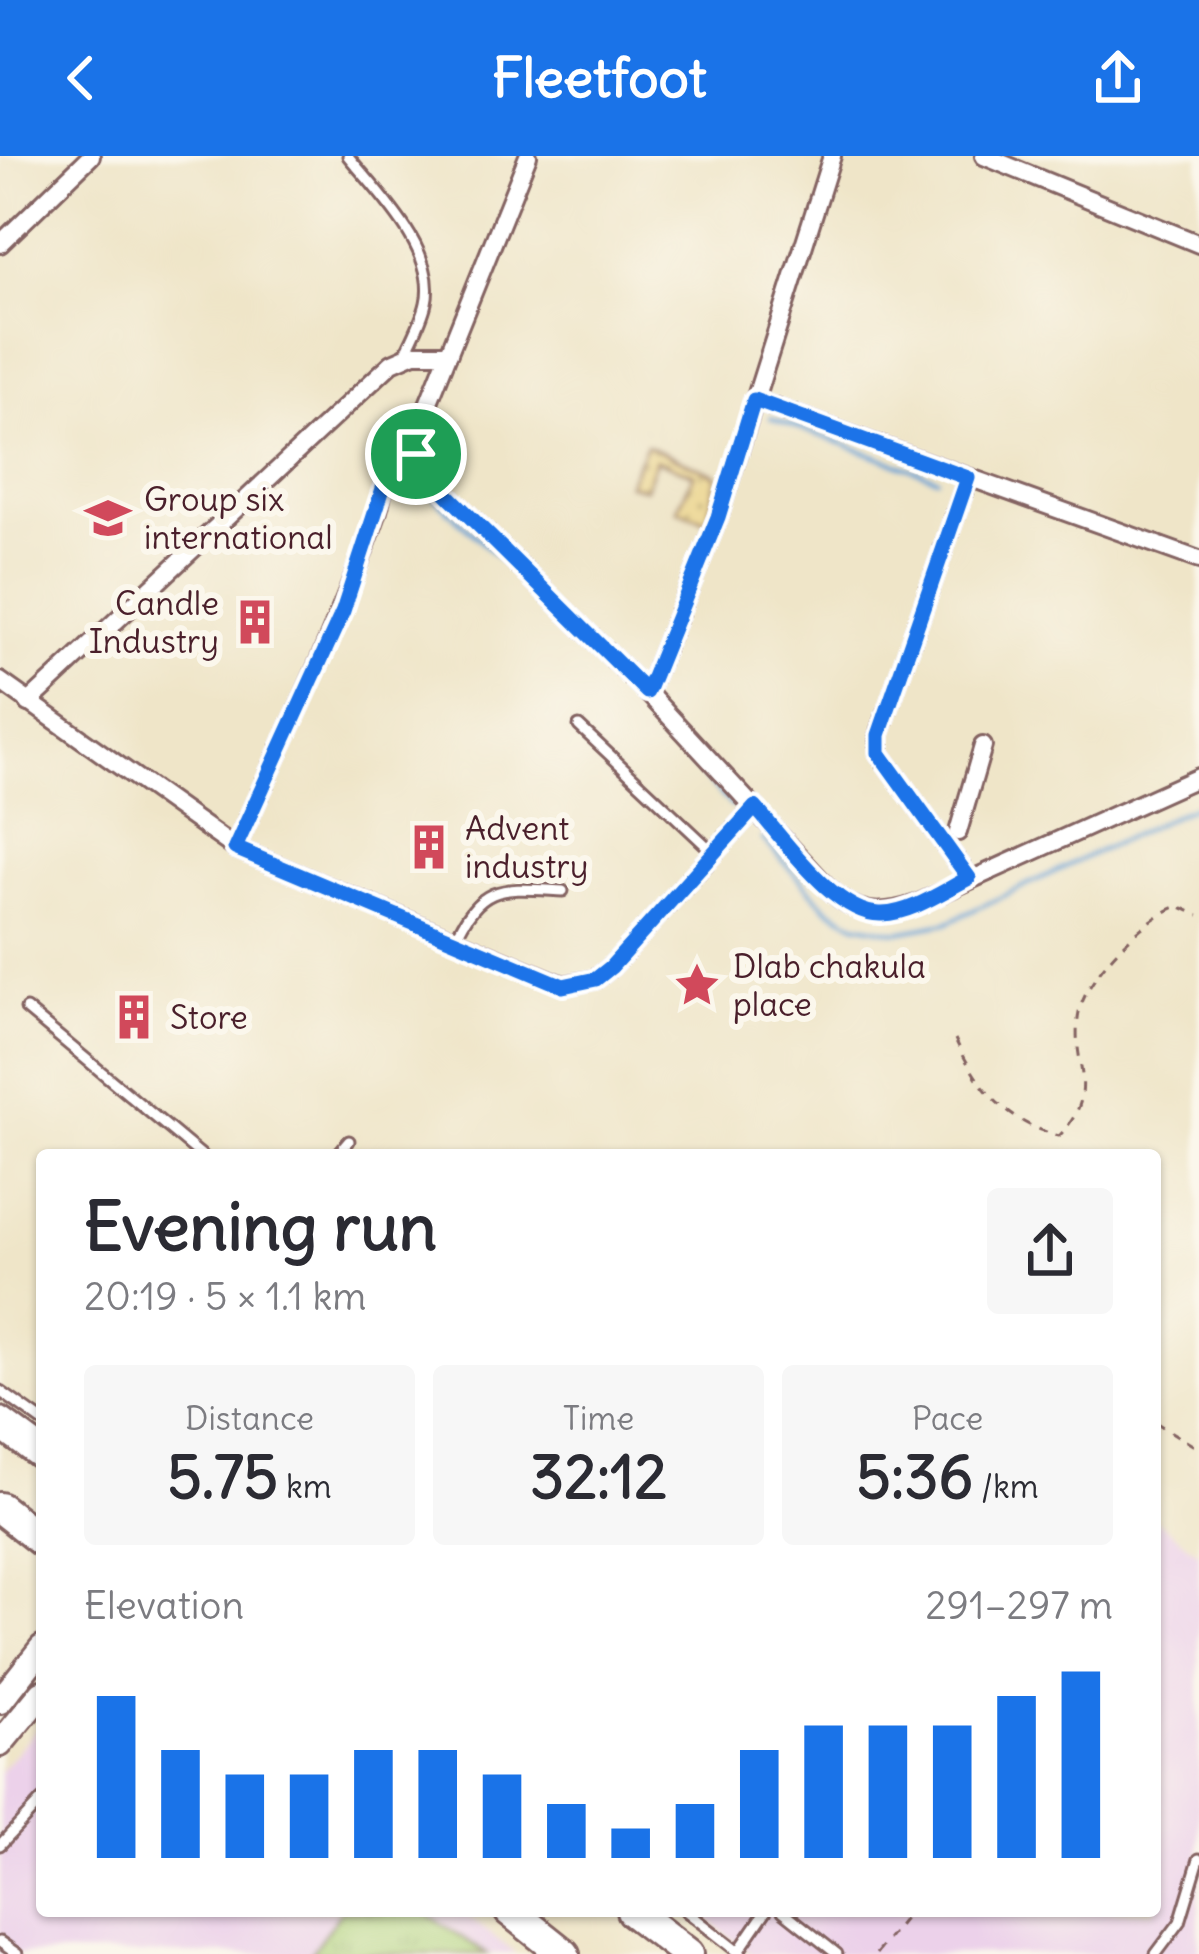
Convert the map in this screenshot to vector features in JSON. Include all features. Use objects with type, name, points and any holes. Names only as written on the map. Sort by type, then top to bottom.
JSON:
[{"type":"highway","points":[[0,1423],[36,1450]]},
{"type":"highway","points":[[5,1516],[36,1537]]},
{"type":"highway","points":[[518,1917],[564,1954]]},
{"type":"highway","points":[[640,1917],[688,1954]]},
{"type":"main road","points":[[0,1701],[36,1656]]},
{"type":"main road","points":[[0,1744],[36,1700]]},
{"type":"street","points":[[0,244],[91,156]]},
{"type":"street","points":[[528,156],[418,429],[416,454],[445,492],[647,692],[839,898],[864,912],[899,910],[1199,777]]},
{"type":"street","points":[[647,692],[718,517],[832,156]]},
{"type":"street","points":[[984,156],[1199,244]]},
{"type":"street","points":[[28,703],[187,551],[404,356],[449,352]]},
{"type":"street","points":[[754,400],[1199,560]]},
{"type":"street","points":[[235,848],[343,611],[381,504],[387,470],[398,459],[416,454]]},
{"type":"street","points":[[968,478],[879,735],[879,753],[969,878]]},
{"type":"street","points":[[0,681],[235,848],[563,986],[596,979],[755,807]]},
{"type":"street","points":[[958,832],[983,746]]},
{"type":"lane","points":[[348,156],[400,222],[428,278],[427,301],[404,356]]},
{"type":"lane","points":[[579,726],[714,853]]},
{"type":"lane","points":[[454,942],[468,910],[483,897],[516,889],[563,891]]},
{"type":"lane","points":[[26,1009],[194,1149]]},
{"type":"lane","points":[[342,1149],[349,1141]]},
{"type":"lane","points":[[185,1149],[189,1144]]},
{"type":"lane","points":[[0,1391],[36,1417]]},
{"type":"lane","points":[[0,1845],[36,1806]]},
{"type":"lane","points":[[1156,1954],[1180,1922],[1199,1858]]},
{"type":"lane","points":[[694,1917],[740,1953],[762,1917]]},
{"type":"lane","points":[[791,1917],[837,1954]]},
{"type":"lane","points":[[0,1942],[16,1954]]},
{"type":"path","points":[[955,1039],[973,1076],[994,1100],[1028,1127],[1059,1136],[1074,1120],[1085,1089],[1078,1039],[1079,1011],[1088,988],[1159,912],[1178,906],[1199,915]]},
{"type":"path","points":[[1161,1426],[1199,1449]]},
{"type":"path","points":[[876,1954],[905,1917]]},
{"type":"shaded area","points":[[1161,1524],[1199,1553],[1199,1954],[752,1954],[705,1917],[1161,1917]]},
{"type":"shaded area","points":[[36,1729],[36,1917],[469,1917],[516,1954],[0,1954],[0,1772]]},
{"type":"sand","points":[[646,445],[717,475],[707,521],[677,510],[694,474],[656,460],[645,489],[628,484]]},
{"type":"green space","points":[[337,1917],[432,1917],[487,1954],[310,1954]]},
{"type":"waterway","points":[[771,418],[937,478]]},
{"type":"waterway","points":[[410,474],[520,578]]},
{"type":"waterway","points":[[550,607],[732,806]]},
{"type":"waterway","points":[[763,839],[827,908],[855,924],[897,932],[946,923],[1199,804]]},
{"type":"place","name":"Group six international","points":[[108,518]]},
{"type":"place","name":"Candle Industry","points":[[255,622]]},
{"type":"place","name":"Advent industry","points":[[429,847]]},
{"type":"place","name":"Dlab chakula place","points":[[697,985]]},
{"type":"place","name":"Store","points":[[134,1017]]},
{"type":"route","points":[[754,400],[968,478],[879,735],[879,753],[969,878],[899,910],[864,912],[839,898],[755,807],[611,967],[596,979],[563,986],[235,848],[343,611],[381,504],[387,470],[398,459],[416,454],[445,492],[647,692],[718,517],[754,400]]}]
